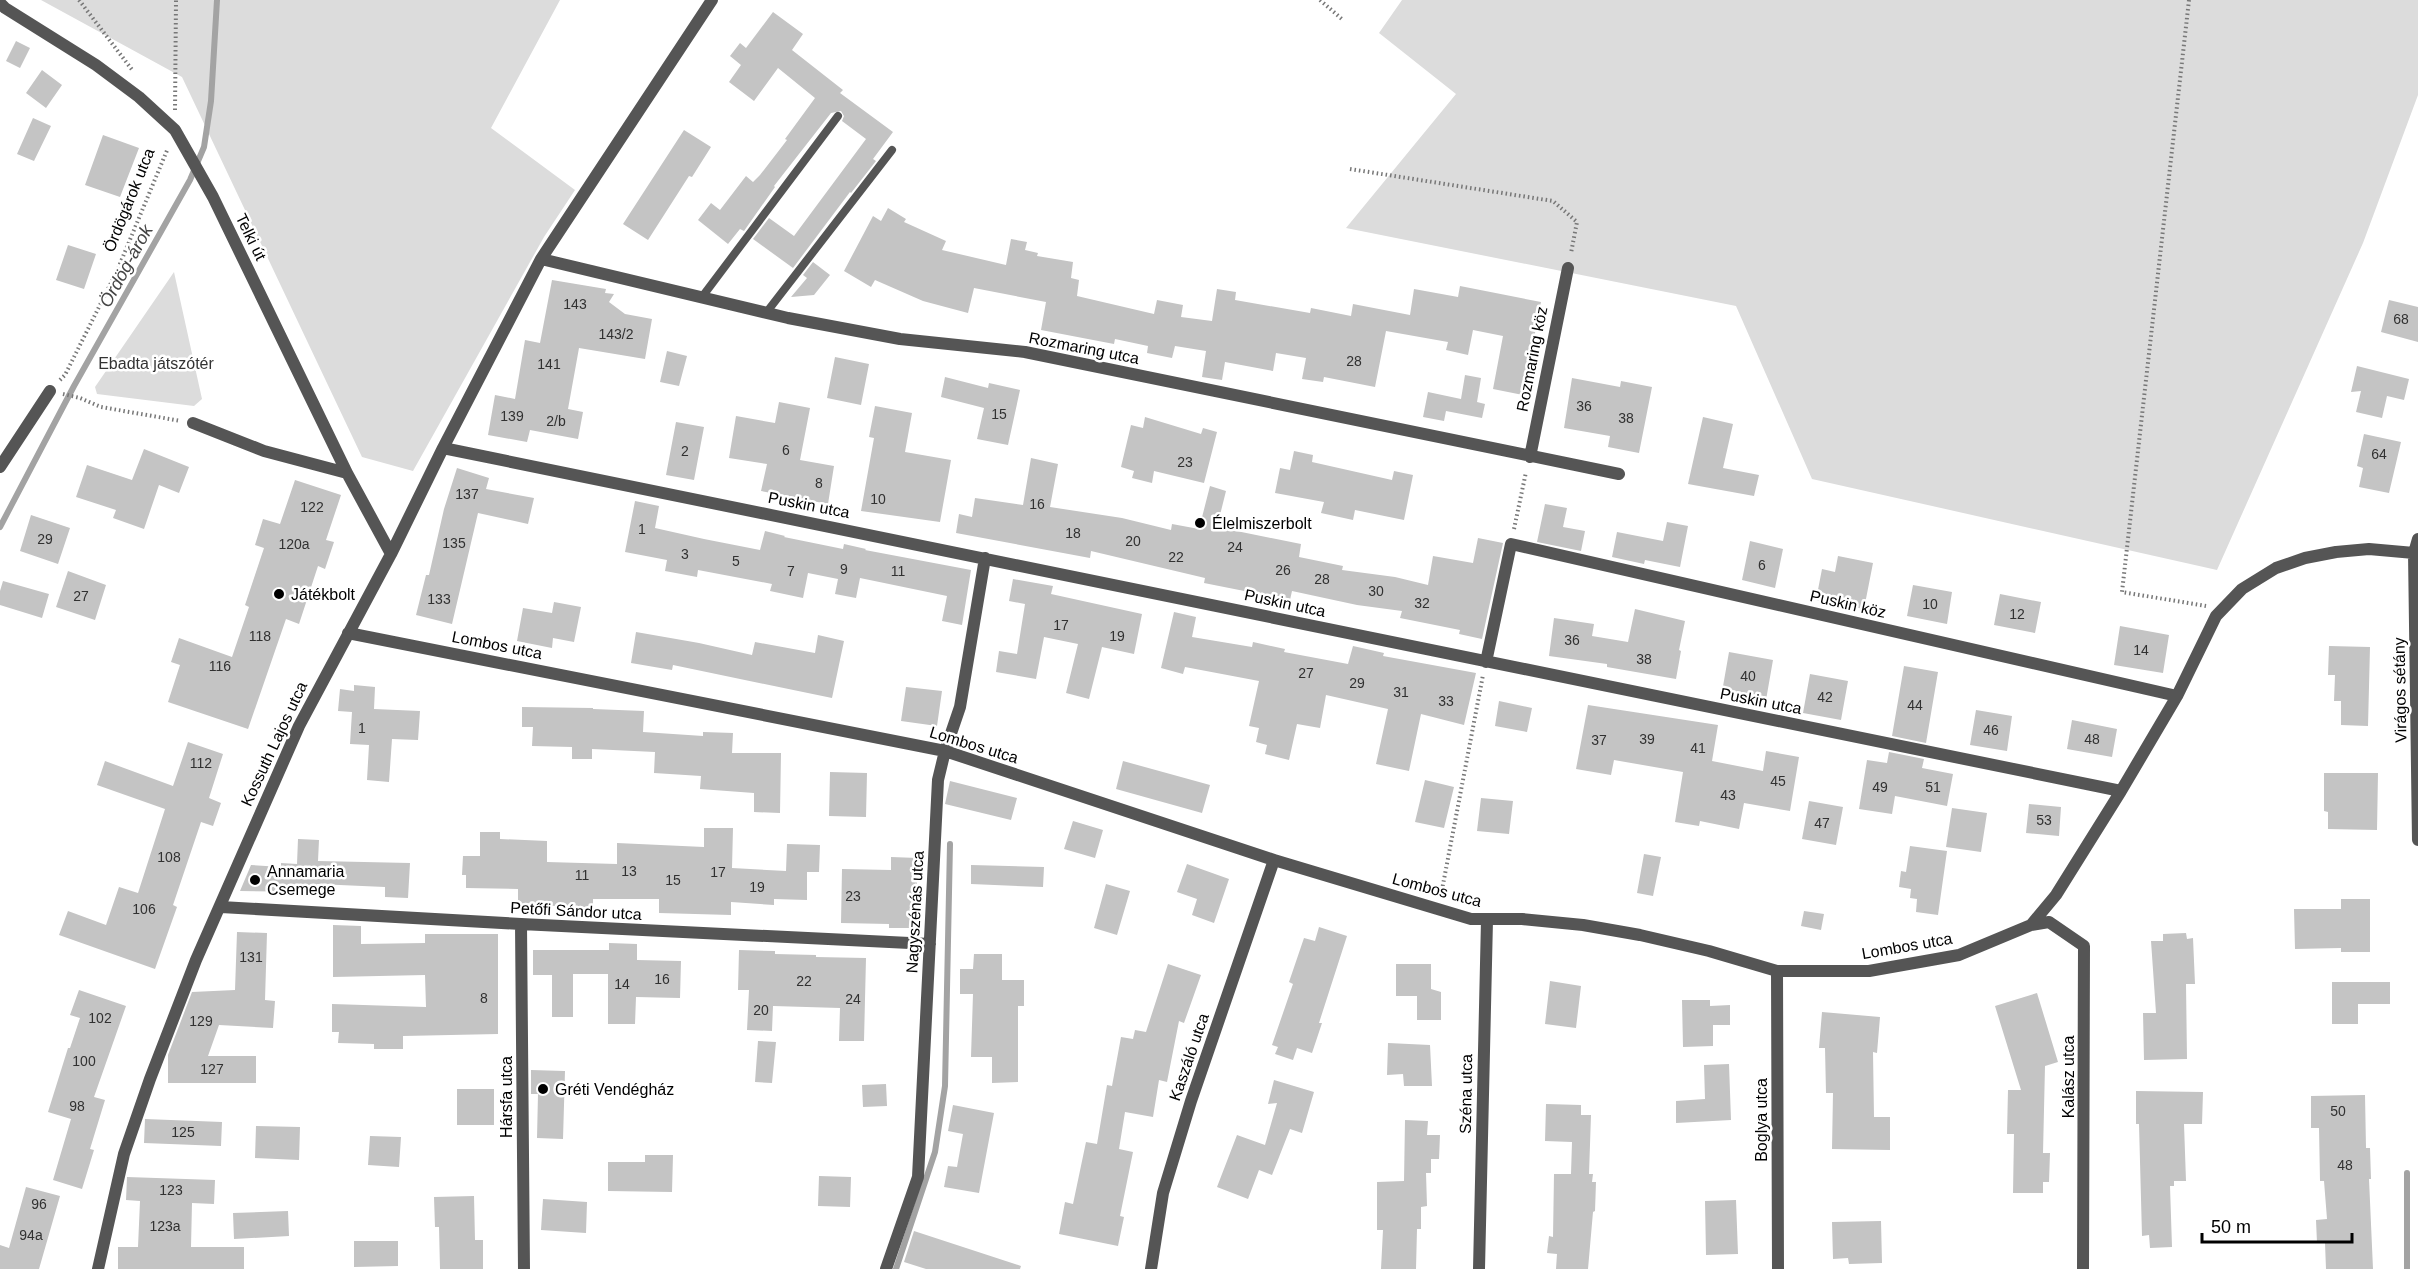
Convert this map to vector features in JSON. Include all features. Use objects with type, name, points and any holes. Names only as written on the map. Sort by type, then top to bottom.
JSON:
[{"type":"street","name":"Kossuth Lajos utca","points":[[98,1269],[112,1201],[136,1116],[196,960],[299,726],[391,554],[541,259],[712,0]]},
{"type":"street","name":"Telki út","points":[[0,3],[139,97],[175,130],[188,149],[213,197],[347,473],[391,554]]},
{"type":"street","name":"Rozmaring utca","points":[[541,259],[766,313],[900,339],[1025,352],[1619,474]]},
{"type":"street","name":"Rozmaring köz","points":[[1530,457],[1568,268]]},
{"type":"street","points":[[0,467],[52,392]]},
{"type":"street","points":[[193,423],[264,451],[347,473]]},
{"type":"street","name":"Puskin utca","points":[[443,448],[2121,791]]},
{"type":"street","name":"Virágos sétány","points":[[2418,539],[2414,553],[2418,840]]},
{"type":"street","points":[[1486,662],[1511,544]]},
{"type":"street","name":"Puskin köz","points":[[1511,544],[2177,696]]},
{"type":"street","name":"Lombos utca","points":[[348,633],[945,751],[1274,860],[1471,918],[1522,919],[1640,934],[1777,970],[1869,971],[1959,954],[2031,925],[2056,894],[2121,791],[2177,696],[2216,616],[2242,589],[2276,568],[2305,558],[2369,549],[2414,553]]},
{"type":"street","name":"Nagyszénás utca","points":[[886,1269],[918,1177],[938,780],[960,707],[985,558]]},
{"type":"street","name":"Kaszáló utca","points":[[1151,1269],[1167,1182],[1191,1101],[1274,860]]},
{"type":"street","name":"Petőfi Sándor utca","points":[[221,907],[930,944]]},
{"type":"street","name":"Széna utca","points":[[1479,1269],[1487,920]]},
{"type":"street","name":"Kalász utca","points":[[2031,925],[2049,922],[2084,946],[2083,1269]]},
{"type":"street","name":"Hársfa utca","points":[[521,924],[524,1269]]},
{"type":"street","name":"Boglya utca","points":[[1777,970],[1778,1269]]},
{"type":"lane","points":[[702,297],[838,116]]},
{"type":"lane","points":[[766,313],[892,150]]},
{"type":"path","points":[[79,0],[135,74]]},
{"type":"path","points":[[175,130],[176,0]]},
{"type":"path","points":[[1320,0],[1343,20]]},
{"type":"path","points":[[2189,0],[2122,592],[2210,607],[2216,616]]},
{"type":"path","name":"Ördögárok utca","points":[[52,392],[65,375],[117,272],[175,130]]},
{"type":"path","points":[[1350,169],[1554,201],[1577,222],[1568,268]]},
{"type":"path","points":[[52,392],[80,398],[101,407],[193,423]]},
{"type":"path","points":[[1511,544],[1530,457]]},
{"type":"path","points":[[1438,910],[1486,662]]},
{"type":"green space","points":[[41,0],[560,0],[491,128],[575,190],[544,237],[413,471],[362,457],[182,77]]},
{"type":"green space","points":[[1402,0],[2418,0],[2418,95],[2363,243],[2217,570],[1812,479],[1736,306],[1346,228],[1456,94],[1379,33]]},
{"type":"green space","name":"Ebadta játszótér","points":[[174,272],[202,399],[194,406],[97,394],[95,387]]},
{"type":"building","points":[[773,12],[803,34],[792,50],[843,90],[840,93],[893,132],[873,159],[876,161],[793,268],[753,239],[769,218],[794,236],[866,139],[842,121],[844,116],[841,111],[831,113],[774,186],[744,231],[740,229],[728,244],[698,220],[711,203],[720,210],[746,176],[753,182],[760,175],[815,98],[778,68],[754,101],[729,82],[741,65],[730,56],[740,43],[746,48]]},
{"type":"building","points":[[16,41],[30,48],[20,68],[6,61]]},
{"type":"building","points":[[42,70],[62,85],[46,108],[26,93]]},
{"type":"building","points":[[33,118],[51,126],[34,161],[17,154]]},
{"type":"building","points":[[684,130],[711,147],[692,177],[689,176],[648,240],[623,224]]},
{"type":"building","points":[[103,135],[139,148],[120,197],[85,185]]},
{"type":"building","points":[[888,208],[906,219],[904,222],[946,241],[942,250],[1006,265],[1011,239],[1027,242],[1025,250],[1038,253],[1037,256],[1073,262],[1071,278],[1079,280],[1077,296],[1154,314],[1157,300],[1183,305],[1181,317],[1212,321],[1217,289],[1236,292],[1235,300],[1310,313],[1311,308],[1351,316],[1353,304],[1410,315],[1414,289],[1458,297],[1460,286],[1541,302],[1523,395],[1493,389],[1503,336],[1473,330],[1468,355],[1446,350],[1448,342],[1386,331],[1375,387],[1324,377],[1323,382],[1302,379],[1306,358],[1276,353],[1273,371],[1225,362],[1222,380],[1202,377],[1206,351],[1175,346],[1172,358],[1147,353],[1148,346],[1115,339],[1114,344],[1041,330],[1046,302],[974,288],[968,313],[923,301],[875,280],[871,287],[844,271],[873,216],[881,221]]},
{"type":"building","points":[[68,245],[96,254],[84,289],[56,280]]},
{"type":"building","points":[[813,262],[830,275],[814,295],[791,297],[807,278],[803,275]]},
{"type":"building","points":[[552,280],[606,289],[605,293],[614,294],[609,302],[625,314],[652,319],[645,359],[579,348],[568,409],[583,412],[578,439],[530,430],[527,442],[488,435],[495,395],[515,399],[525,340],[540,343]]},
{"type":"building","points":[[2389,300],[2418,307],[2418,342],[2381,332]]},
{"type":"building","points":[[667,351],[687,356],[679,386],[660,382]]},
{"type":"building","points":[[835,357],[869,364],[861,405],[827,398]]},
{"type":"building","points":[[2357,366],[2409,379],[2404,400],[2387,396],[2382,418],[2356,412],[2361,391],[2351,392]]},
{"type":"building","points":[[1465,375],[1481,378],[1477,402],[1485,404],[1482,418],[1446,411],[1444,421],[1423,417],[1428,392],[1461,399]]},
{"type":"building","points":[[945,377],[988,388],[989,383],[1020,390],[1008,445],[977,439],[984,408],[941,397]]},
{"type":"building","points":[[1572,378],[1620,387],[1621,381],[1652,387],[1639,453],[1608,447],[1610,436],[1564,428]]},
{"type":"building","points":[[779,402],[810,408],[800,460],[834,466],[828,504],[761,491],[767,464],[729,458],[736,416],[775,423]]},
{"type":"building","points":[[875,406],[912,413],[905,452],[951,460],[940,522],[861,511],[874,438],[869,437]]},
{"type":"building","points":[[1145,417],[1201,434],[1203,428],[1217,432],[1204,483],[1154,471],[1152,483],[1132,478],[1134,471],[1121,467],[1131,425],[1143,428]]},
{"type":"building","points":[[1703,417],[1733,424],[1723,468],[1759,475],[1754,496],[1688,484]]},
{"type":"building","points":[[676,422],[704,427],[694,480],[666,475]]},
{"type":"building","points":[[2364,434],[2401,442],[2389,493],[2359,487],[2363,468],[2357,466]]},
{"type":"building","points":[[144,449],[189,467],[179,493],[159,485],[144,529],[113,518],[116,510],[76,497],[87,465],[132,480]]},
{"type":"building","points":[[1294,451],[1313,455],[1312,462],[1392,480],[1394,471],[1413,475],[1404,520],[1355,510],[1353,520],[1321,513],[1324,502],[1275,493],[1280,468],[1290,470]]},
{"type":"building","points":[[1031,458],[1058,464],[1050,507],[1122,518],[1171,530],[1172,524],[1199,529],[1210,486],[1226,491],[1217,527],[1301,544],[1299,557],[1343,566],[1342,570],[1395,577],[1428,585],[1433,556],[1473,563],[1478,538],[1503,543],[1482,639],[1459,634],[1460,630],[1400,618],[1402,611],[1357,605],[1292,591],[1290,600],[1204,583],[1205,578],[1091,551],[1090,558],[956,533],[959,514],[972,517],[975,498],[1023,505]]},
{"type":"building","points":[[457,468],[489,478],[486,489],[534,498],[528,524],[478,513],[452,624],[416,615]]},
{"type":"building","points":[[295,480],[341,495],[326,540],[334,542],[325,569],[318,566],[299,624],[286,619],[248,729],[168,702],[180,665],[171,662],[179,638],[232,657],[249,607],[245,605],[264,548],[255,545],[263,519],[280,524]]},
{"type":"building","points":[[635,501],[659,506],[655,528],[704,539],[760,550],[765,531],[843,549],[844,544],[971,570],[962,625],[942,621],[947,596],[860,578],[856,598],[835,594],[838,579],[808,573],[803,598],[770,591],[772,584],[698,570],[697,577],[665,571],[667,560],[625,552]]},
{"type":"building","points":[[1545,504],[1567,508],[1563,527],[1585,531],[1581,551],[1537,542]]},
{"type":"building","points":[[31,515],[70,528],[58,564],[20,551]]},
{"type":"building","points":[[1667,522],[1688,526],[1680,567],[1645,560],[1644,564],[1612,557],[1617,532],[1663,541]]},
{"type":"building","points":[[1750,541],[1783,549],[1775,588],[1742,580]]},
{"type":"building","points":[[1838,556],[1873,563],[1864,609],[1816,600],[1822,569],[1835,572]]},
{"type":"building","points":[[68,571],[106,585],[95,620],[56,607]]},
{"type":"building","points":[[1013,579],[1053,586],[1051,594],[1142,614],[1134,654],[1102,647],[1089,699],[1066,693],[1078,644],[1044,637],[1036,679],[996,672],[999,651],[1017,654],[1025,604],[1009,601]]},
{"type":"building","points":[[3,581],[49,594],[42,618],[0,605]]},
{"type":"building","points":[[1913,585],[1952,592],[1947,624],[1907,616]]},
{"type":"building","points":[[2000,594],[2041,602],[2035,633],[1994,625]]},
{"type":"building","points":[[554,602],[581,607],[574,642],[553,638],[552,648],[517,641],[523,608],[552,613]]},
{"type":"building","points":[[1635,609],[1685,621],[1676,679],[1607,667],[1607,664],[1549,656],[1554,618],[1594,624],[1592,636],[1628,642]]},
{"type":"building","points":[[1174,612],[1196,617],[1192,637],[1252,647],[1253,642],[1285,649],[1284,652],[1348,664],[1353,646],[1384,653],[1383,656],[1476,673],[1464,725],[1421,714],[1409,771],[1376,764],[1388,709],[1326,695],[1320,728],[1297,724],[1289,760],[1265,754],[1267,745],[1256,742],[1259,728],[1249,726],[1259,681],[1185,667],[1183,674],[1161,668]]},
{"type":"building","points":[[2120,626],[2169,635],[2163,673],[2114,665]]},
{"type":"building","points":[[636,632],[752,655],[755,642],[815,653],[818,635],[844,641],[832,698],[673,665],[672,670],[631,663]]},
{"type":"building","points":[[2329,646],[2370,647],[2368,726],[2341,725],[2341,701],[2334,701],[2335,675],[2328,675]]},
{"type":"building","points":[[1729,652],[1773,660],[1766,700],[1722,692]]},
{"type":"building","points":[[1904,666],[1938,672],[1926,743],[1892,736]]},
{"type":"building","points":[[1810,674],[1848,681],[1841,720],[1803,713]]},
{"type":"building","points":[[354,685],[375,687],[374,709],[420,711],[418,740],[392,739],[389,782],[367,780],[369,745],[350,744],[352,712],[338,711],[340,689],[354,691]]},
{"type":"building","points":[[906,687],[942,691],[937,726],[901,721]]},
{"type":"building","points":[[1499,701],[1532,708],[1527,732],[1495,726]]},
{"type":"building","points":[[1588,705],[1718,725],[1712,761],[1763,771],[1766,751],[1799,757],[1790,811],[1744,803],[1739,829],[1700,821],[1699,826],[1675,822],[1683,772],[1614,760],[1611,775],[1576,769]]},
{"type":"building","points":[[522,707],[644,711],[643,732],[703,736],[703,732],[733,733],[732,753],[781,753],[780,813],[754,812],[754,793],[700,789],[701,776],[654,773],[655,752],[592,749],[592,759],[572,759],[572,747],[532,746],[533,727],[522,727]]},
{"type":"building","points":[[1976,710],[2012,716],[2007,751],[1970,745]]},
{"type":"building","points":[[2072,720],[2117,729],[2112,757],[2067,749]]},
{"type":"building","points":[[188,742],[223,754],[209,798],[221,803],[213,826],[201,822],[173,905],[177,907],[155,969],[59,935],[68,911],[106,925],[119,887],[138,893],[165,809],[97,785],[105,761],[173,786]]},
{"type":"building","points":[[1889,752],[1924,759],[1922,768],[1953,774],[1947,806],[1895,796],[1892,814],[1859,809],[1867,760],[1887,763]]},
{"type":"building","points":[[1123,761],[1210,785],[1202,813],[1116,789]]},
{"type":"building","points":[[830,772],[867,773],[866,817],[829,816]]},
{"type":"building","points":[[2324,773],[2378,773],[2377,830],[2328,829],[2328,812],[2324,811]]},
{"type":"building","points":[[1425,780],[1454,787],[1444,828],[1415,822]]},
{"type":"building","points":[[950,781],[1017,798],[1011,820],[945,804]]},
{"type":"building","points":[[1481,798],[1513,801],[1509,834],[1477,831]]},
{"type":"building","points":[[1809,801],[1843,807],[1836,845],[1802,839]]},
{"type":"building","points":[[2029,804],[2061,807],[2059,836],[2026,833]]},
{"type":"building","points":[[1952,808],[1987,813],[1981,852],[1946,847]]},
{"type":"building","points":[[1073,821],[1103,830],[1095,858],[1064,849]]},
{"type":"building","points":[[704,828],[733,828],[732,868],[786,871],[787,844],[820,845],[819,872],[807,872],[807,900],[774,899],[774,905],[731,902],[731,915],[659,913],[659,899],[593,899],[593,908],[518,904],[518,889],[466,888],[466,875],[462,875],[463,856],[480,856],[480,832],[500,832],[500,839],[547,841],[547,862],[617,864],[617,843],[704,847]]},
{"type":"building","points":[[298,839],[319,840],[318,861],[410,863],[408,898],[385,897],[385,887],[317,884],[317,892],[240,891],[251,865],[281,867],[281,863],[297,864]]},
{"type":"building","points":[[1910,846],[1947,851],[1938,915],[1916,912],[1917,899],[1910,898],[1911,889],[1899,887],[1901,871],[1906,872]]},
{"type":"building","points":[[1644,854],[1661,857],[1653,896],[1637,893]]},
{"type":"building","points":[[891,857],[918,858],[915,928],[889,928],[889,924],[841,923],[842,869],[891,870]]},
{"type":"building","points":[[1187,864],[1229,879],[1214,923],[1192,915],[1197,899],[1177,892]]},
{"type":"building","points":[[971,865],[1044,867],[1043,887],[971,884]]},
{"type":"building","points":[[1106,884],[1130,891],[1117,935],[1094,928]]},
{"type":"building","points":[[2341,899],[2370,899],[2370,952],[2341,952],[2341,948],[2295,949],[2294,909],[2341,909]]},
{"type":"building","points":[[1804,911],[1824,914],[1821,930],[1801,926]]},
{"type":"building","points":[[333,925],[361,926],[361,944],[425,943],[425,934],[498,934],[498,1034],[403,1036],[403,1049],[374,1049],[374,1044],[338,1043],[339,1032],[332,1032],[332,1004],[426,1007],[425,975],[333,977]]},
{"type":"building","points":[[1319,927],[1347,936],[1319,1023],[1322,1023],[1312,1053],[1297,1048],[1293,1060],[1275,1054],[1278,1047],[1272,1045],[1293,984],[1289,982],[1304,938],[1315,941]]},
{"type":"building","points":[[237,932],[267,933],[265,1000],[275,1001],[273,1028],[219,1025],[208,1056],[256,1056],[256,1083],[168,1083],[168,1055],[192,992],[235,990]]},
{"type":"building","points":[[2186,933],[2187,939],[2193,938],[2195,984],[2186,984],[2187,1059],[2144,1060],[2143,1013],[2156,1013],[2151,941],[2163,941],[2163,934]]},
{"type":"building","points":[[609,943],[637,944],[637,960],[681,961],[680,998],[636,997],[635,1024],[608,1024],[608,974],[573,974],[573,1017],[552,1017],[552,975],[533,975],[533,950],[609,950]]},
{"type":"building","points":[[739,950],[775,951],[775,954],[816,955],[816,957],[866,958],[864,1041],[839,1041],[840,1008],[773,1006],[772,1031],[747,1030],[749,990],[738,990]]},
{"type":"building","points":[[974,954],[1002,954],[1002,980],[1024,980],[1024,1006],[1018,1006],[1018,1082],[992,1083],[992,1057],[971,1057],[973,994],[960,994],[960,969],[973,969]]},
{"type":"building","points":[[1168,964],[1201,975],[1184,1023],[1179,1021],[1167,1082],[1159,1080],[1153,1117],[1125,1112],[1119,1149],[1133,1152],[1120,1216],[1124,1217],[1118,1246],[1059,1234],[1065,1202],[1073,1204],[1086,1142],[1097,1144],[1107,1085],[1112,1086],[1121,1037],[1133,1039],[1135,1030],[1146,1032]]},
{"type":"building","points":[[1396,964],[1431,964],[1431,989],[1441,992],[1441,1020],[1417,1020],[1417,996],[1396,996]]},
{"type":"building","points":[[1550,981],[1581,986],[1576,1028],[1545,1024]]},
{"type":"building","points":[[2332,982],[2390,982],[2390,1004],[2358,1004],[2358,1024],[2332,1024]]},
{"type":"building","points":[[79,990],[126,1006],[94,1097],[105,1100],[90,1149],[94,1150],[82,1189],[53,1180],[71,1119],[48,1112],[80,1018],[70,1015]]},
{"type":"building","points":[[2037,993],[2058,1062],[2045,1066],[2043,1153],[2050,1153],[2049,1182],[2043,1182],[2043,1193],[2013,1193],[2014,1134],[2007,1134],[2008,1090],[2021,1090],[1995,1006]]},
{"type":"building","points":[[1682,1000],[1710,1000],[1710,1006],[1730,1005],[1730,1025],[1713,1025],[1713,1046],[1683,1047]]},
{"type":"building","points":[[1822,1012],[1880,1017],[1877,1053],[1873,1052],[1874,1117],[1890,1117],[1890,1150],[1832,1149],[1833,1093],[1826,1093],[1825,1048],[1819,1048]]},
{"type":"building","points":[[758,1041],[776,1042],[772,1083],[755,1082]]},
{"type":"building","points":[[1388,1043],[1430,1045],[1432,1086],[1404,1086],[1403,1074],[1387,1075]]},
{"type":"building","points":[[1729,1064],[1731,1120],[1676,1123],[1676,1101],[1705,1099],[1704,1065]]},
{"type":"building","points":[[531,1070],[565,1071],[563,1139],[537,1138],[538,1094],[531,1094]]},
{"type":"building","points":[[1274,1080],[1314,1092],[1302,1133],[1290,1129],[1272,1175],[1259,1170],[1248,1199],[1217,1187],[1237,1135],[1265,1145],[1277,1103],[1268,1104]]},
{"type":"building","points":[[886,1084],[887,1106],[863,1107],[862,1085]]},
{"type":"building","points":[[457,1089],[494,1089],[494,1125],[457,1125]]},
{"type":"building","points":[[2136,1091],[2203,1092],[2202,1124],[2184,1124],[2186,1181],[2174,1181],[2174,1186],[2170,1186],[2172,1247],[2150,1248],[2149,1235],[2142,1236]]},
{"type":"building","points":[[2365,1095],[2366,1148],[2370,1148],[2373,1269],[2326,1269],[2325,1243],[2317,1243],[2316,1220],[2327,1219],[2324,1181],[2320,1181],[2319,1128],[2311,1128],[2311,1096]]},
{"type":"building","points":[[1546,1104],[1581,1105],[1581,1115],[1591,1115],[1589,1174],[1593,1174],[1592,1182],[1596,1182],[1588,1269],[1556,1269],[1557,1254],[1547,1253],[1549,1236],[1553,1237],[1554,1174],[1571,1174],[1572,1142],[1545,1141]]},
{"type":"building","points":[[953,1105],[994,1113],[979,1193],[944,1187],[948,1166],[957,1167],[963,1134],[948,1131]]},
{"type":"building","points":[[145,1119],[222,1122],[221,1146],[144,1143]]},
{"type":"building","points":[[1405,1120],[1428,1121],[1427,1135],[1440,1135],[1439,1159],[1431,1159],[1431,1173],[1426,1173],[1427,1206],[1421,1207],[1421,1229],[1417,1229],[1416,1269],[1381,1269],[1383,1230],[1377,1230],[1377,1182],[1404,1181]]},
{"type":"building","points":[[256,1126],[300,1127],[299,1160],[255,1158]]},
{"type":"building","points":[[370,1136],[401,1137],[399,1167],[368,1165]]},
{"type":"building","points":[[645,1155],[673,1155],[672,1192],[608,1191],[608,1162],[645,1162]]},
{"type":"building","points":[[819,1176],[851,1177],[850,1207],[818,1206]]},
{"type":"building","points":[[127,1177],[215,1180],[214,1204],[192,1203],[191,1247],[244,1247],[244,1269],[118,1269],[118,1247],[138,1247],[140,1201],[126,1200]]},
{"type":"building","points":[[26,1187],[60,1196],[39,1269],[0,1269],[0,1245],[9,1248]]},
{"type":"building","points":[[474,1196],[475,1240],[483,1240],[483,1269],[440,1269],[439,1227],[435,1227],[434,1197]]},
{"type":"building","points":[[543,1199],[587,1202],[586,1233],[541,1230]]},
{"type":"building","points":[[1736,1200],[1738,1254],[1706,1255],[1705,1201]]},
{"type":"building","points":[[288,1211],[289,1236],[234,1239],[233,1213]]},
{"type":"building","points":[[1881,1221],[1882,1263],[1849,1264],[1848,1258],[1833,1259],[1832,1222]]},
{"type":"building","points":[[914,1231],[1021,1266],[1020,1269],[926,1269],[904,1262]]},
{"type":"building","points":[[354,1241],[398,1241],[398,1266],[354,1267]]},
{"type":"waterway","name":"Ördög-árok","points":[[0,527],[74,386],[190,180],[204,147],[211,101],[217,0]]},
{"type":"waterway","points":[[896,1269],[935,1152],[945,1086],[950,844]]},
{"type":"waterway","points":[[2407,1173],[2407,1269]]},
{"type":"place","name":"Élelmiszerbolt","points":[[1200,523]]},
{"type":"place","name":"Játékbolt","points":[[279,594]]},
{"type":"place","name":"Annamaria Csemege","points":[[255,880]]},
{"type":"place","name":"Gréti Vendégház","points":[[543,1089]]}]
